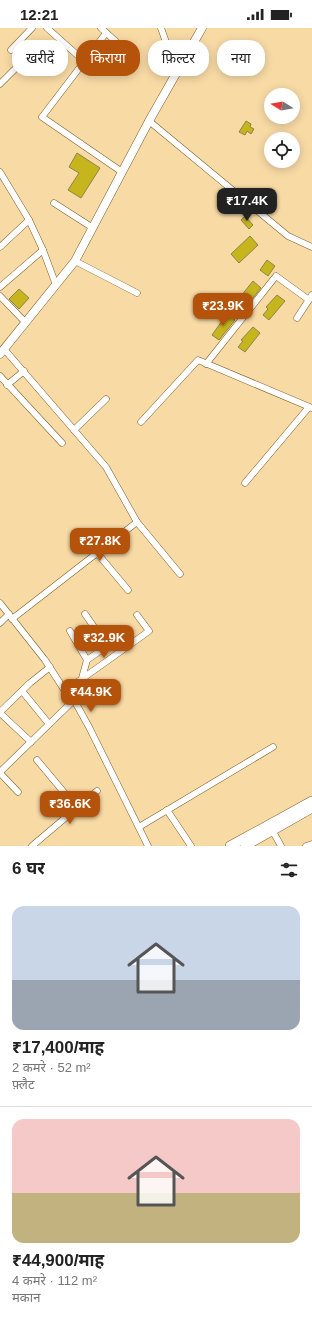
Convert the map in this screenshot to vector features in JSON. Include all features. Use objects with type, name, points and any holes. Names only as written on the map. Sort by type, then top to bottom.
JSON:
[{"type":"main road","points":[[245,846],[271,827],[312,801]]},
{"type":"main road","points":[[230,846],[312,808]]},
{"type":"street","points":[[11,50],[32,28]]},
{"type":"street","points":[[47,28],[76,54]]},
{"type":"street","points":[[161,28],[165,40]]},
{"type":"street","points":[[195,40],[202,28]]},
{"type":"street","points":[[97,40],[103,30],[114,40]]},
{"type":"street","points":[[0,84],[12,72]]},
{"type":"street","points":[[76,72],[42,117],[122,172]]},
{"type":"street","points":[[174,76],[75,261],[2,351],[24,371],[106,467],[137,522],[180,574]]},
{"type":"street","points":[[149,121],[288,236],[312,247]]},
{"type":"street","points":[[0,172],[3,182],[29,220],[43,250],[56,284]]},
{"type":"street","points":[[54,203],[93,228]]},
{"type":"street","points":[[0,247],[29,220]]},
{"type":"street","points":[[0,287],[43,250]]},
{"type":"street","points":[[75,261],[137,293]]},
{"type":"street","points":[[206,364],[276,276],[310,297],[297,318]]},
{"type":"street","points":[[0,296],[25,322]]},
{"type":"street","points":[[141,422],[198,360],[311,408],[245,483]]},
{"type":"street","points":[[7,385],[24,371]]},
{"type":"street","points":[[0,376],[62,443]]},
{"type":"street","points":[[74,430],[106,399]]},
{"type":"street","points":[[0,622],[11,616],[137,522]]},
{"type":"street","points":[[97,553],[128,590]]},
{"type":"street","points":[[0,603],[50,667],[65,691],[74,700],[148,846]]},
{"type":"street","points":[[82,678],[87,660],[107,646],[85,614]]},
{"type":"street","points":[[65,691],[149,631],[137,615]]},
{"type":"street","points":[[70,631],[87,660]]},
{"type":"street","points":[[31,742],[0,713],[22,691],[50,667]]},
{"type":"street","points":[[22,691],[49,724]]},
{"type":"street","points":[[18,792],[0,773],[74,700]]},
{"type":"street","points":[[138,827],[273,747]]},
{"type":"street","points":[[37,760],[77,808]]},
{"type":"street","points":[[32,846],[97,791]]},
{"type":"street","points":[[167,810],[191,846]]},
{"type":"street","points":[[271,827],[281,846]]},
{"type":"street","points":[[306,846],[312,844]]},
{"type":"building","points":[[246,121],[251,124],[250,127],[254,129],[251,134],[247,131],[245,135],[239,132]]},
{"type":"building","points":[[77,153],[100,168],[81,198],[68,190],[79,173],[69,167]]},
{"type":"building","points":[[245,216],[253,225],[249,229],[241,220]]},
{"type":"building","points":[[250,236],[258,245],[239,263],[231,254]]},
{"type":"building","points":[[267,260],[275,266],[268,276],[260,270]]},
{"type":"building","points":[[253,281],[261,288],[245,308],[237,301]]},
{"type":"building","points":[[19,289],[29,298],[19,309],[9,299]]},
{"type":"building","points":[[277,295],[285,301],[269,320],[263,315],[268,309],[266,307]]},
{"type":"building","points":[[227,314],[235,320],[219,340],[212,335]]},
{"type":"building","points":[[253,327],[260,333],[245,352],[238,347],[243,341],[241,340]]}]
